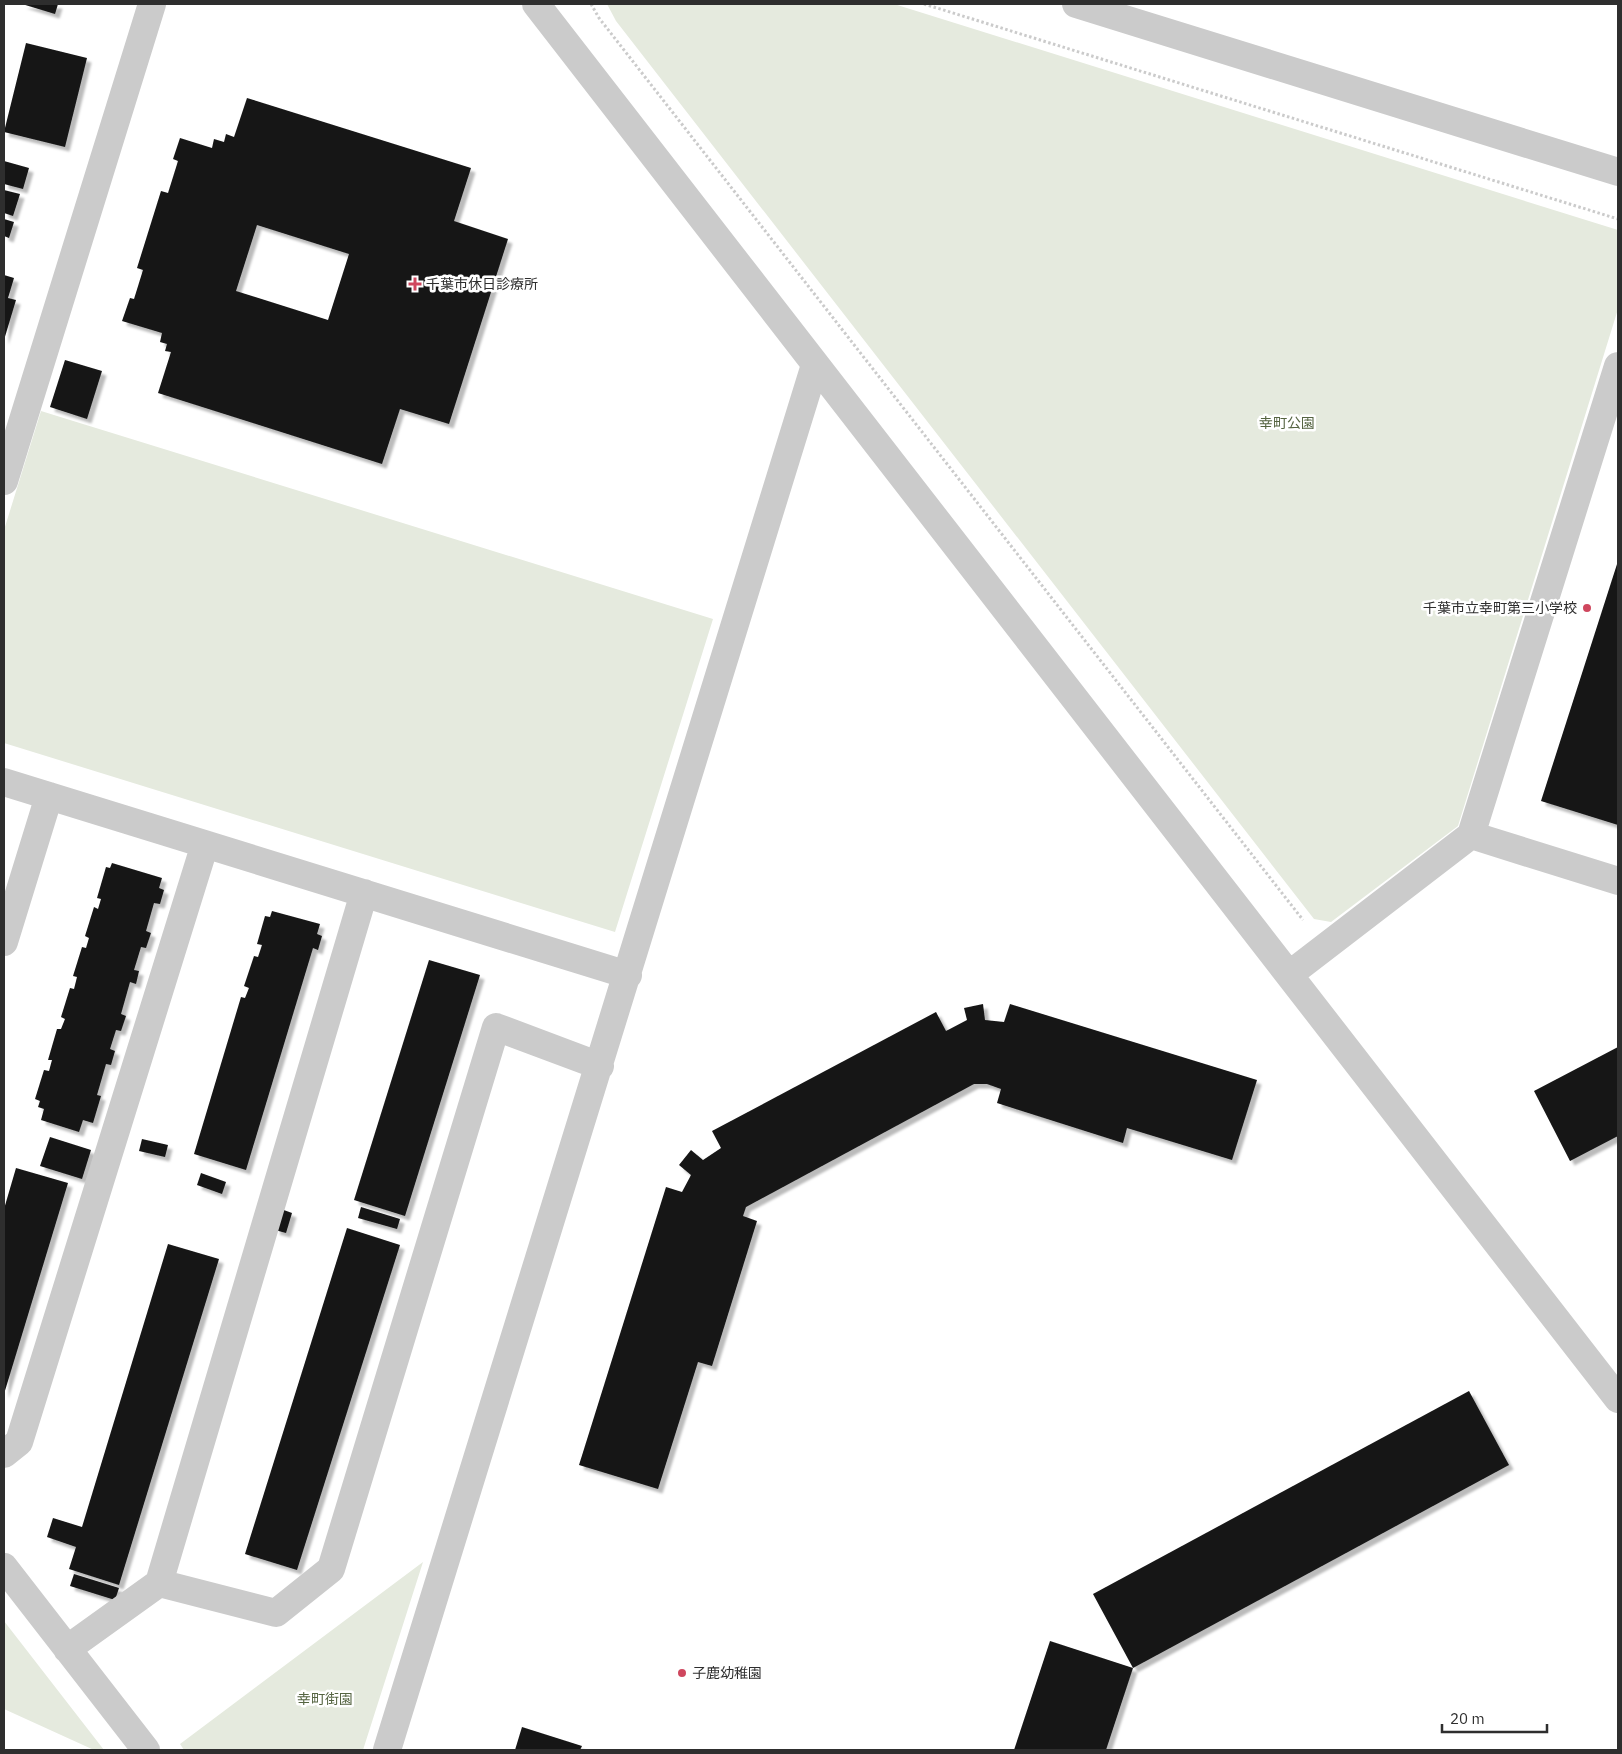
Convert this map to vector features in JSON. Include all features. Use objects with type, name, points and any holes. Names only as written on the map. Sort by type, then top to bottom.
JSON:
[{"type":"street","points":[[4,481],[152,4]]},
{"type":"street","points":[[536,4],[1618,1399]]},
{"type":"street","points":[[1076,4],[1618,172]]},
{"type":"street","points":[[387,1750],[600,1066],[815,365]]},
{"type":"street","points":[[1290,974],[1471,835],[1618,366]]},
{"type":"street","points":[[4,782],[628,975]]},
{"type":"street","points":[[4,942],[49,796]]},
{"type":"street","points":[[1471,835],[1618,881]]},
{"type":"street","points":[[4,1454],[20,1442],[205,844]]},
{"type":"street","points":[[67,1649],[159,1582],[364,893]]},
{"type":"street","points":[[159,1582],[276,1613],[331,1568],[496,1027],[600,1066]]},
{"type":"street","points":[[4,1567],[146,1750]]},
{"type":"path","points":[[592,4],[599,18],[1303,920]]},
{"type":"path","points":[[924,4],[1618,219]]},
{"type":"green space","name":"幸町公園","points":[[607,4],[894,4],[1618,230],[1618,309],[1458,826],[1331,922],[1314,919],[616,21]]},
{"type":"green space","points":[[41,411],[713,619],[615,932],[4,743],[4,530]]},
{"type":"green space","name":"幸町街園","points":[[423,1562],[363,1750],[184,1750],[180,1744]]},
{"type":"green space","points":[[4,1621],[104,1750],[94,1750],[4,1709]]},
{"type":"building","points":[[22,4],[58,4],[55,14]]},
{"type":"building","points":[[26,43],[87,58],[65,147],[4,132]]},
{"type":"building","points":[[247,98],[471,168],[454,221],[508,239],[449,424],[400,409],[382,464],[158,393],[171,352],[165,351],[167,344],[160,342],[162,333],[122,321],[130,298],[134,299],[143,270],[137,268],[161,191],[168,193],[178,161],[173,159],[180,138],[212,148],[214,139],[224,142],[226,134],[234,137]],"holes":[[[257,225],[349,254],[328,320],[236,291]]]},
{"type":"building","points":[[4,161],[29,168],[23,189],[4,184]]},
{"type":"building","points":[[4,190],[20,194],[13,216],[4,213]]},
{"type":"building","points":[[4,219],[14,222],[9,238],[4,236]]},
{"type":"building","points":[[4,275],[14,278],[8,298],[16,300],[4,340]]},
{"type":"building","points":[[65,360],[102,371],[87,419],[50,407]]},
{"type":"building","points":[[1618,561],[1618,825],[1541,801]]},
{"type":"building","points":[[112,863],[162,878],[159,888],[164,890],[160,904],[154,903],[146,931],[151,933],[146,948],[141,947],[134,970],[139,971],[136,984],[130,982],[121,1014],[126,1016],[121,1031],[116,1030],[110,1049],[115,1051],[111,1065],[106,1064],[97,1095],[101,1096],[93,1123],[83,1120],[79,1132],[41,1120],[44,1109],[38,1107],[40,1101],[35,1099],[44,1070],[49,1071],[52,1060],[48,1060],[57,1029],[61,1029],[65,1019],[61,1017],[70,988],[74,989],[77,977],[73,976],[82,947],[86,948],[89,938],[85,936],[94,907],[98,909],[101,899],[97,898],[106,867],[110,868]]},
{"type":"building","points":[[272,911],[320,924],[317,934],[322,936],[318,950],[313,948],[246,1170],[194,1154],[241,997],[245,998],[249,988],[244,986],[254,956],[258,957],[262,945],[257,944],[265,916],[270,917]]},
{"type":"building","points":[[429,960],[480,975],[405,1216],[354,1200]]},
{"type":"building","points":[[983,1004],[985,1020],[1004,1022],[1010,1004],[1257,1080],[1232,1160],[1127,1128],[1123,1143],[997,1103],[1001,1089],[987,1084],[974,1084],[746,1207],[743,1216],[757,1221],[712,1366],[698,1362],[658,1489],[579,1465],[666,1187],[682,1192],[691,1175],[679,1165],[691,1150],[703,1160],[721,1148],[712,1131],[936,1012],[946,1031],[967,1020],[964,1008]]},
{"type":"building","points":[[1618,1047],[1618,1136],[1570,1161],[1534,1091]]},
{"type":"building","points":[[50,1137],[91,1150],[82,1179],[40,1166]]},
{"type":"building","points":[[142,1139],[168,1145],[165,1157],[139,1151]]},
{"type":"building","points":[[16,1168],[68,1183],[4,1394],[4,1209]]},
{"type":"building","points":[[201,1173],[226,1182],[222,1194],[197,1185]]},
{"type":"building","points":[[361,1207],[400,1219],[397,1229],[358,1218]]},
{"type":"building","points":[[281,1209],[292,1213],[286,1233],[275,1230]]},
{"type":"building","points":[[347,1228],[400,1245],[297,1570],[245,1554]]},
{"type":"building","points":[[168,1244],[219,1259],[119,1585],[69,1569],[76,1547],[47,1537],[53,1518],[82,1527]]},
{"type":"building","points":[[1469,1391],[1509,1465],[1133,1668],[1093,1594]]},
{"type":"building","points":[[74,1574],[119,1588],[115,1600],[70,1586]]},
{"type":"building","points":[[1050,1641],[1133,1668],[1106,1750],[1014,1750]]},
{"type":"building","points":[[522,1727],[582,1746],[580,1750],[515,1750]]},
{"type":"place","name":"千葉市休日診療所","points":[[415,284]]},
{"type":"place","name":"千葉市立幸町第三小学校","points":[[1587,608]]},
{"type":"place","name":"子鹿幼稚園","points":[[682,1673]]}]
